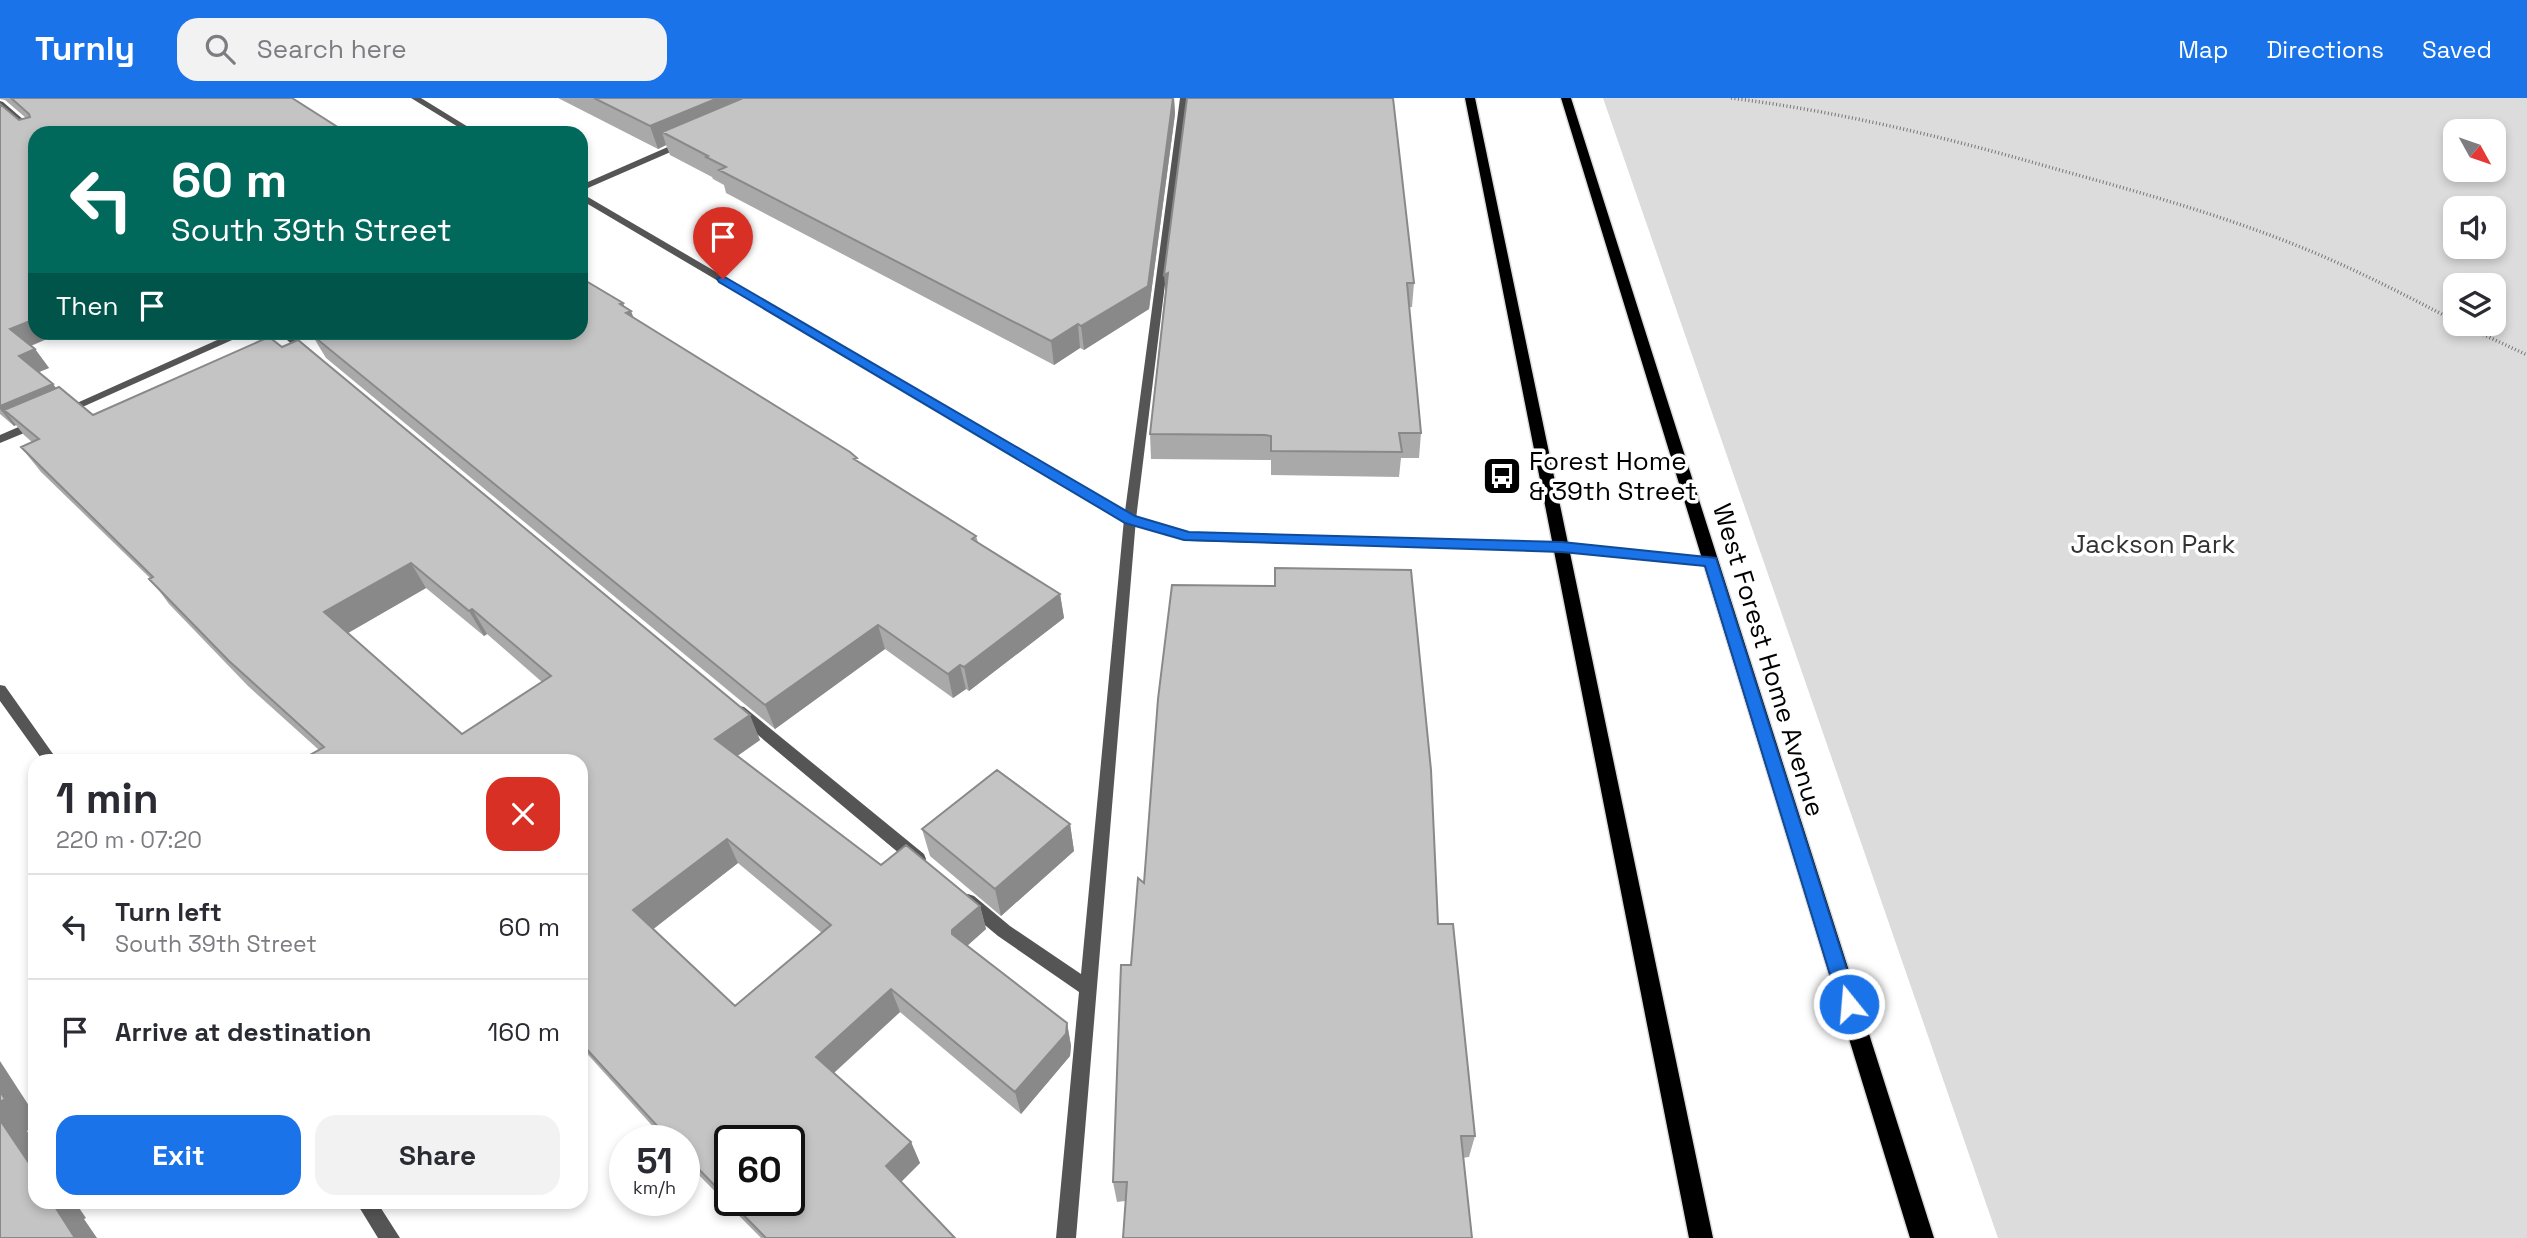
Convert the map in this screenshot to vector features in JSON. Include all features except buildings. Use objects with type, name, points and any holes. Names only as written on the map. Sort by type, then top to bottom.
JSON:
[{"type":"main road","points":[[1470,98],[1701,1238]]},
{"type":"main road","name":"West Forest Home Avenue","points":[[1566,98],[1922,1238]]},
{"type":"street","points":[[415,98],[462,126]]},
{"type":"street","points":[[1066,1238],[1130,519],[1184,98]]},
{"type":"street","points":[[0,104],[28,127]]},
{"type":"street","points":[[588,185],[691,140]]},
{"type":"street","points":[[588,200],[1130,519],[1189,537],[1562,547],[1711,561]]},
{"type":"street","points":[[0,439],[227,340]]},
{"type":"street","points":[[293,340],[319,362]]},
{"type":"street","points":[[0,690],[46,754]]},
{"type":"street","points":[[726,700],[929,869]]},
{"type":"street","points":[[961,895],[1004,931],[1088,988]]},
{"type":"street","points":[[370,1209],[390,1238]]},
{"type":"path","points":[[1731,98],[1787,104],[1955,141],[2214,213],[2339,262],[2443,315]]},
{"type":"path","points":[[2487,336],[2527,355]]},
{"type":"green space","name":"Jackson Park","points":[[1603,98],[2527,98],[2527,1238],[1998,1238]]},
{"type":"place","name":"Forest Home & 39th Street","points":[[1502,476]]},
{"type":"route","points":[[723,279],[1130,519],[1189,537],[1562,547],[1711,561],[1849,1004]]}]
